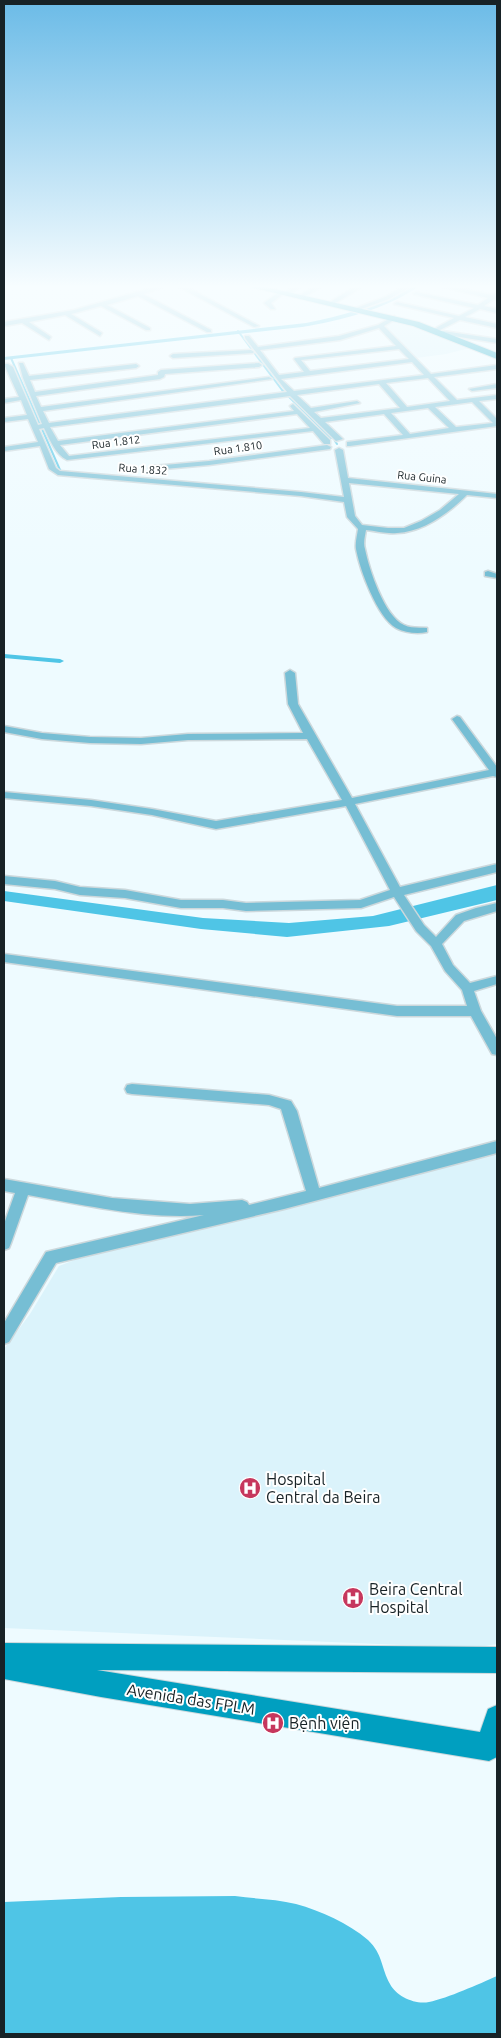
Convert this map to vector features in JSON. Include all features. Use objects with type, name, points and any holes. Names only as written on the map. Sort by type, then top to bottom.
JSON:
[{"type":"street","name":"Rua 1.832","points":[[13,382],[32,416],[53,469],[58,473],[301,494],[347,500]]},
{"type":"street","points":[[28,382],[55,444],[188,433],[299,412]]},
{"type":"street","points":[[33,394],[121,382]]},
{"type":"street","points":[[122,382],[140,414]]},
{"type":"street","points":[[39,409],[244,382]]},
{"type":"street","points":[[272,382],[316,429],[327,444],[339,450],[347,449],[350,444]]},
{"type":"street","points":[[282,382],[291,393],[340,439],[350,444],[497,423]]},
{"type":"street","points":[[36,427],[140,414],[188,433],[282,395],[379,382]]},
{"type":"street","points":[[380,382],[406,410]]},
{"type":"street","points":[[437,382],[456,403]]},
{"type":"street","points":[[472,389],[497,386]]},
{"type":"street","points":[[158,393],[188,433]]},
{"type":"street","points":[[321,420],[497,397]]},
{"type":"street","points":[[4,401],[23,398]]},
{"type":"street","points":[[474,400],[497,423]]},
{"type":"street","points":[[311,410],[357,404]]},
{"type":"street","points":[[430,406],[455,430]]},
{"type":"street","points":[[386,412],[409,437]]},
{"type":"street","points":[[4,420],[32,416]]},
{"type":"street","name":"Rua 1.812","points":[[55,444],[63,456],[67,458],[188,433],[316,429]]},
{"type":"street","name":"Rua 1.810","points":[[152,468],[188,433],[327,444],[340,439]]},
{"type":"street","points":[[4,449],[43,443]]},
{"type":"street","points":[[339,450],[351,517],[354,523],[361,527],[405,530],[450,508],[465,493]]},
{"type":"street","name":"Rua Guina","points":[[345,480],[497,496]]},
{"type":"street","points":[[361,527],[360,547],[364,562],[387,615],[399,626],[409,630],[424,630]]},
{"type":"street","points":[[488,574],[497,576]]},
{"type":"street","points":[[290,673],[294,704],[310,736],[349,802],[400,896],[420,928],[434,943],[449,968],[467,988],[476,1011],[497,1050]]},
{"type":"street","points":[[4,795],[91,803],[152,812],[216,825],[349,802],[497,773],[457,719]]},
{"type":"street","points":[[4,729],[42,736],[90,740],[141,741],[188,737],[310,736]]},
{"type":"street","points":[[4,880],[55,885],[80,891],[96,890],[181,904],[223,904],[246,907],[361,904],[400,896],[424,887],[497,868]]},
{"type":"street","points":[[434,943],[444,938],[455,922],[497,907]]},
{"type":"street","points":[[4,958],[397,1011],[476,1011]]},
{"type":"street","points":[[467,988],[497,980]]},
{"type":"street","points":[[132,1089],[270,1100],[286,1105],[290,1111],[314,1195]]},
{"type":"street","points":[[4,1337],[51,1257],[284,1203],[497,1147]]},
{"type":"street","points":[[4,1185],[86,1200],[190,1210],[284,1203]]},
{"type":"street","points":[[4,1242],[24,1188]]},
{"type":"street","points":[[4,1656],[312,1660],[497,1660]]},
{"type":"street","name":"Avenida das FPLM","points":[[4,1666],[101,1684],[493,1747]]},
{"type":"street","points":[[493,1747],[497,1718]]},
{"type":"shaded area","name":"Hospital Central da Beira","points":[[497,1153],[497,1644],[473,1648],[4,1628],[4,1349],[30,1314],[59,1266],[98,1251]]},
{"type":"water","points":[[497,885],[497,900],[389,926],[287,937],[201,929],[4,901],[4,891],[203,918],[289,923],[373,916]]},
{"type":"water","points":[[235,1896],[296,1904],[315,1910],[352,1928],[373,1945],[393,1988],[401,1996],[412,2001],[424,2003],[437,2000],[497,1976],[497,2034],[4,2034],[4,1902],[121,1897]]},
{"type":"waterway","points":[[22,382],[60,470],[63,472]]},
{"type":"waterway","points":[[276,382],[331,438]]},
{"type":"waterway","points":[[4,656],[60,661]]},
{"type":"place","name":"Hospital Central da Beira","points":[[250,1488]]},
{"type":"place","name":"Beira Central Hospital","points":[[353,1598]]},
{"type":"place","name":"Bệnh viện","points":[[273,1723]]}]
